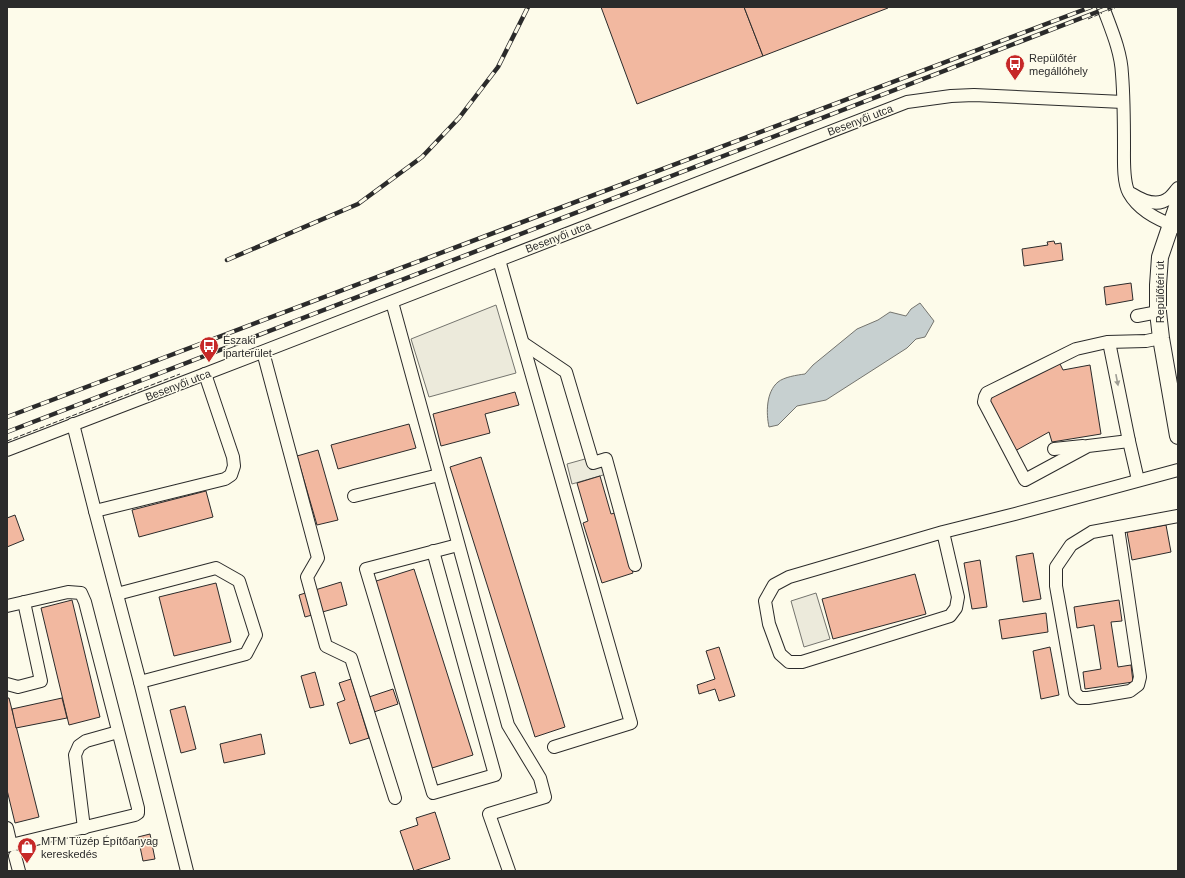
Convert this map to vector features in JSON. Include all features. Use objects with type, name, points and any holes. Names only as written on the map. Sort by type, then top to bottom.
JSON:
[{"type":"main road","name":"Repülőtéri út","points":[[1178,204],[1175,226],[1160,257],[1158,285],[1158,312],[1161,338],[1178,436]]},
{"type":"street","points":[[1103,7],[1121,64],[1124,169],[1128,192],[1141,207],[1160,220],[1175,226]]},
{"type":"street","name":"Besenyői utca","points":[[7,450],[907,102],[951,96],[974,95],[1123,102]]},
{"type":"street","points":[[1128,192],[1143,200],[1161,202],[1170,197],[1178,188]]},
{"type":"street","points":[[499,260],[631,723],[554,747]]},
{"type":"street","points":[[392,302],[508,725],[540,778],[545,798],[489,814],[509,871]]},
{"type":"street","points":[[1137,316],[1158,312]]},
{"type":"street","points":[[1088,446],[1025,480],[984,402],[987,393],[1076,348],[1109,342],[1146,341],[1161,338]]},
{"type":"street","points":[[1109,342],[1138,480]]},
{"type":"street","points":[[523,343],[566,372],[593,463],[606,459],[636,565]]},
{"type":"street","points":[[263,352],[318,558],[307,577],[326,646],[351,658],[395,798]]},
{"type":"street","points":[[95,511],[225,479],[234,472],[233,457],[205,374]]},
{"type":"street","points":[[73,424],[187,871]]},
{"type":"street","points":[[1054,449],[1129,441]]},
{"type":"street","points":[[943,532],[958,597],[956,608],[950,616],[802,662],[789,662],[780,654],[769,624],[765,601],[774,586],[789,577],[943,532],[1178,470]]},
{"type":"street","points":[[354,496],[439,475]]},
{"type":"street","points":[[1118,528],[1140,676],[1138,685],[1130,691],[1080,698],[1075,693],[1056,586],[1056,567],[1071,545],[1092,532],[1178,516]]},
{"type":"street","points":[[433,552],[495,775],[433,793],[366,569],[458,545]]},
{"type":"street","points":[[117,594],[216,568],[239,581],[256,635],[246,654],[140,682]]},
{"type":"street","points":[[7,606],[68,592],[81,593],[86,602],[138,808],[138,813],[135,815],[11,849]]},
{"type":"street","points":[[7,684],[18,686],[42,681],[24,602]]},
{"type":"street","points":[[84,828],[75,755],[79,746],[86,741],[118,732]]},
{"type":"street","points":[[7,828],[11,849],[19,871]]},
{"type":"shaded area","points":[[920,303],[934,321],[925,337],[916,339],[907,348],[826,400],[797,406],[778,425],[769,427],[767,415],[769,397],[774,386],[778,382],[787,378],[805,374],[813,365],[857,329],[878,320],[890,312],[906,316],[911,309]]},
{"type":"shaded area","points":[[496,305],[516,373],[429,397],[411,339]]},
{"type":"shaded area","points":[[592,457],[606,459],[610,473],[572,484],[567,464]]},
{"type":"shaded area","points":[[816,593],[830,639],[804,647],[791,601]]},
{"type":"building","points":[[601,7],[744,7],[763,56],[637,104]]},
{"type":"building","points":[[744,7],[887,7],[888,8],[763,56]]},
{"type":"building","points":[[1054,241],[1055,244],[1061,243],[1063,260],[1024,266],[1022,249],[1048,245],[1047,242]]},
{"type":"building","points":[[1131,283],[1133,300],[1106,305],[1104,287]]},
{"type":"building","points":[[1058,360],[1063,370],[1090,365],[1101,434],[1052,442],[1049,432],[1015,451],[987,397]]},
{"type":"building","points":[[515,392],[519,405],[485,414],[490,433],[441,446],[433,414]]},
{"type":"building","points":[[409,424],[416,448],[338,469],[331,445]]},
{"type":"building","points":[[318,450],[338,520],[317,525],[297,456]]},
{"type":"building","points":[[481,457],[565,727],[535,737],[450,467]]},
{"type":"building","points":[[600,476],[611,514],[615,513],[633,573],[602,583],[583,523],[588,521],[577,483]]},
{"type":"building","points":[[206,491],[213,517],[139,537],[132,510]]},
{"type":"building","points":[[15,515],[24,540],[7,547],[7,518]]},
{"type":"building","points":[[1166,525],[1171,552],[1132,560],[1127,532]]},
{"type":"building","points":[[1033,553],[1041,599],[1023,602],[1016,556]]},
{"type":"building","points":[[980,560],[987,607],[972,609],[964,563]]},
{"type":"building","points":[[414,569],[473,755],[429,769],[370,583]]},
{"type":"building","points":[[915,574],[926,614],[833,639],[822,599]]},
{"type":"building","points":[[341,582],[347,605],[305,617],[299,595]]},
{"type":"building","points":[[216,583],[231,642],[174,656],[159,597]]},
{"type":"building","points":[[72,600],[100,717],[69,725],[41,608]]},
{"type":"building","points":[[1119,600],[1122,621],[1111,622],[1118,667],[1131,665],[1133,682],[1085,689],[1083,672],[1101,669],[1094,625],[1077,628],[1074,607]]},
{"type":"building","points":[[1046,613],[1048,632],[1002,639],[999,620]]},
{"type":"building","points":[[719,647],[735,696],[719,701],[715,689],[699,694],[697,685],[715,679],[706,651]]},
{"type":"building","points":[[1050,647],[1059,695],[1041,699],[1033,651]]},
{"type":"building","points":[[315,672],[324,705],[310,708],[301,676]]},
{"type":"building","points":[[351,679],[369,738],[350,744],[337,703],[345,700],[339,683]]},
{"type":"building","points":[[393,689],[398,704],[374,712],[369,697]]},
{"type":"building","points":[[7,698],[9,698],[39,817],[15,823],[7,790]]},
{"type":"building","points":[[62,698],[67,718],[16,728],[12,709]]},
{"type":"building","points":[[185,706],[196,749],[181,753],[170,710]]},
{"type":"building","points":[[261,734],[265,754],[224,763],[220,744]]},
{"type":"building","points":[[435,812],[450,859],[414,871],[400,831],[418,825],[416,818]]},
{"type":"building","points":[[150,834],[155,859],[143,861],[138,837]]},
{"type":"railway","points":[[227,260],[358,204],[422,157],[459,118],[498,67],[528,7]]},
{"type":"railway","points":[[7,417],[1091,7]]},
{"type":"railway","points":[[7,432],[1110,7]]},
{"type":"fence","points":[[1108,11],[1115,8]]},
{"type":"fence","points":[[1088,19],[1102,13]]},
{"type":"fence","points":[[7,441],[180,374]]},
{"type":"place","name":"Repülőtér megállóhely","points":[[1015,81]]},
{"type":"place","name":"Északi iparterület","points":[[209,363]]},
{"type":"place","name":"MTM Tüzép Építőanyag kereskedés","points":[[27,864]]}]
